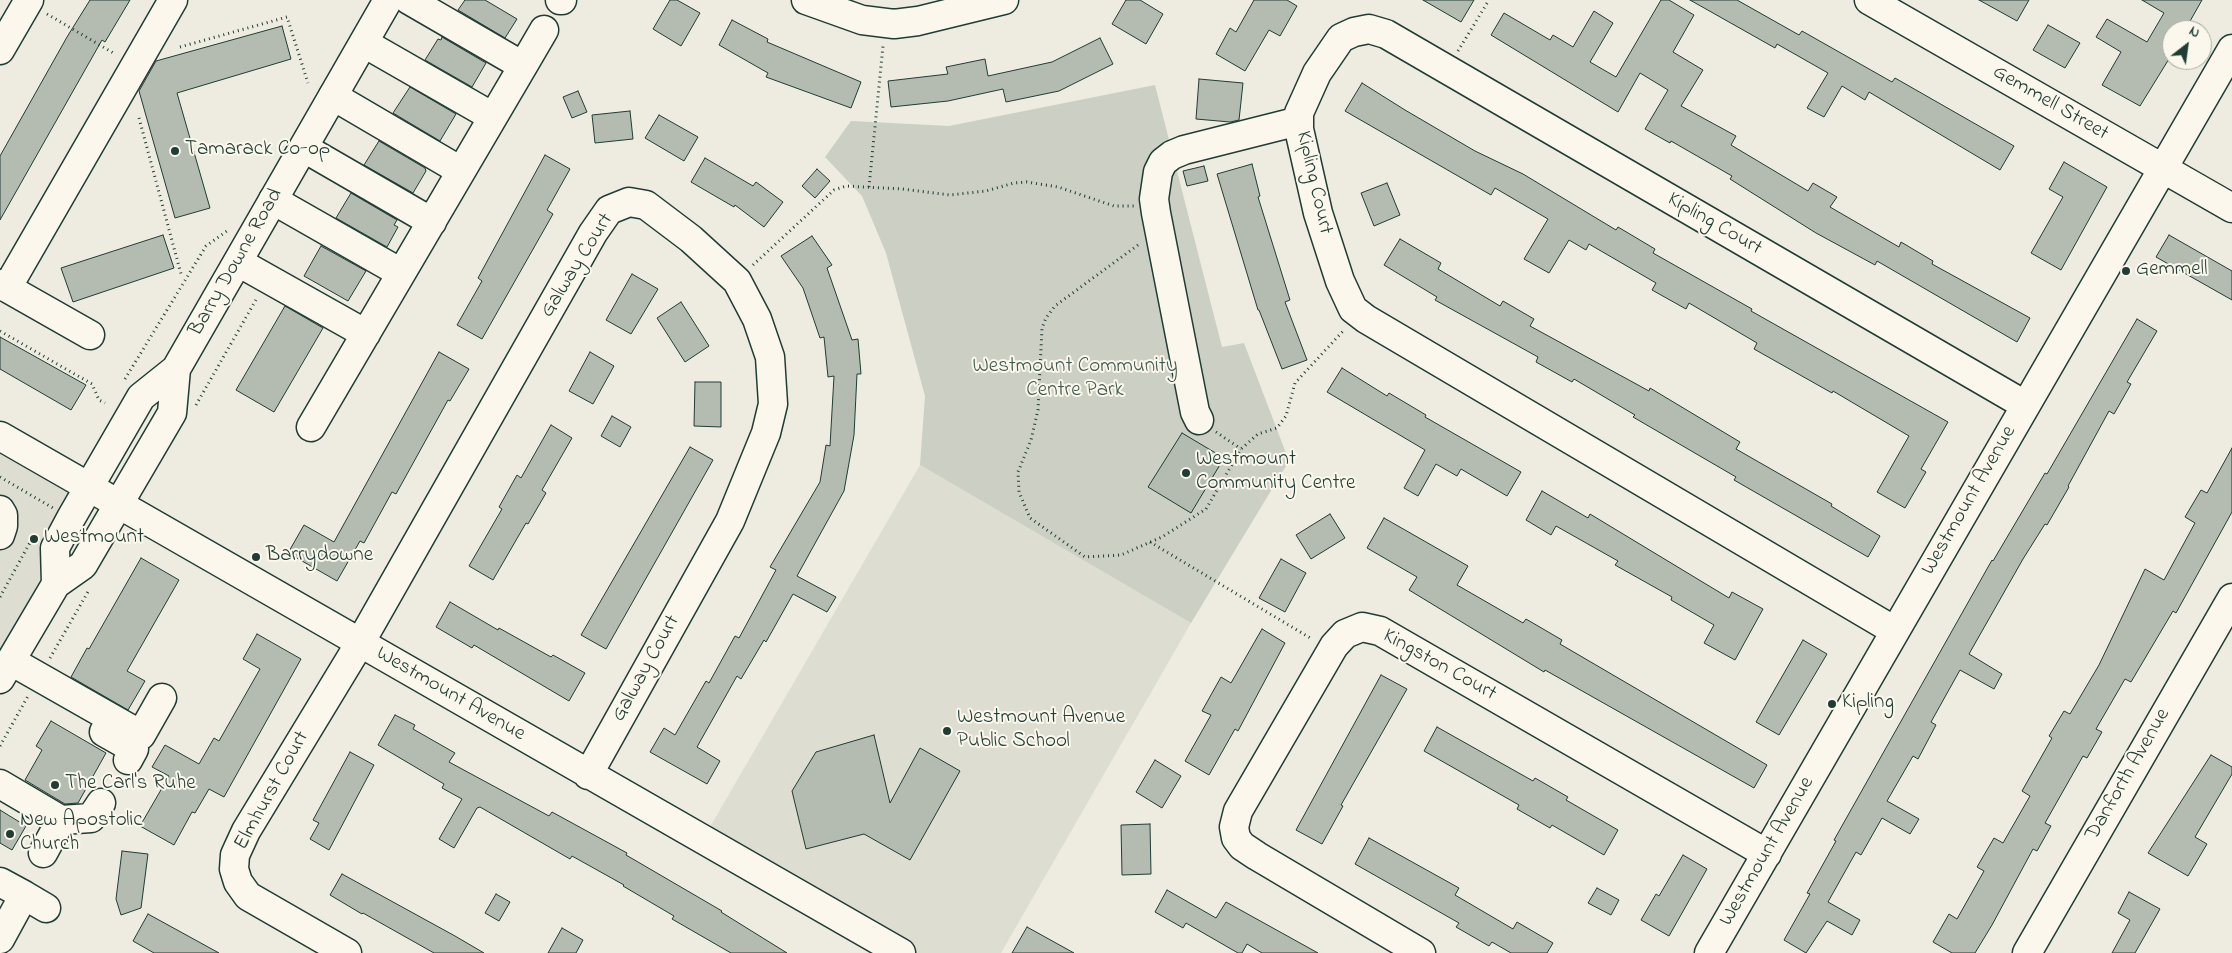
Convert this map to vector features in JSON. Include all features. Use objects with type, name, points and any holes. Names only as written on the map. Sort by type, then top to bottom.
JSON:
[{"type":"street","points":[[90,336],[4,286],[173,0]]},
{"type":"street","name":"Barry Downe Road","points":[[56,584],[55,548],[89,488],[141,397],[176,369],[388,0]]},
{"type":"street","points":[[409,0],[523,66]]},
{"type":"street","points":[[806,0],[844,14],[885,23],[918,21],[1004,0]]},
{"type":"street","name":"Gemmell Street","points":[[1869,0],[2232,208]]},
{"type":"street","points":[[0,50],[28,1]]},
{"type":"street","name":"Kipling Court","points":[[1895,631],[1359,314],[1347,299],[1318,213],[1299,129],[1304,99],[1330,52],[1341,38],[1354,32],[1369,29],[1386,34],[2025,405]]},
{"type":"street","points":[[311,427],[544,30]]},
{"type":"street","points":[[364,43],[493,117]]},
{"type":"street","name":"Westmount Avenue","points":[[1709,953],[2232,49]]},
{"type":"street","points":[[333,96],[461,171]]},
{"type":"street","points":[[1199,420],[1195,412],[1157,218],[1155,181],[1158,172],[1163,162],[1172,155],[1299,122]]},
{"type":"street","points":[[304,148],[432,222]]},
{"type":"street","points":[[274,200],[401,274]]},
{"type":"street","name":"Galway Court","points":[[360,643],[593,233],[609,210],[629,202],[646,205],[691,239],[736,281],[757,319],[770,357],[773,404],[766,433],[730,521],[588,775]]},
{"type":"street","points":[[238,262],[366,334]]},
{"type":"street","name":"Barry Downe Road","points":[[5,671],[56,584],[83,565],[172,413],[176,369]]},
{"type":"street","name":"Westmount Avenue","points":[[0,436],[901,953]]},
{"type":"street","points":[[0,510],[3,515],[3,526],[0,535]]},
{"type":"street","name":"Danforth Avenue","points":[[2027,953],[2232,598]]},
{"type":"street","name":"Kingston Court","points":[[1421,953],[1242,846],[1236,838],[1234,827],[1238,811],[1332,650],[1345,634],[1362,627],[1380,632],[1767,854]]},
{"type":"street","name":"Elmhurst Court","points":[[347,953],[248,896],[238,882],[234,869],[235,855],[246,831],[360,643]]},
{"type":"street","points":[[5,671],[141,735],[162,698]]},
{"type":"street","points":[[5,671],[134,749],[128,760]]},
{"type":"street","points":[[0,784],[61,820],[91,818],[100,803]]},
{"type":"street","points":[[42,854],[61,820]]},
{"type":"street","points":[[0,882],[35,902],[0,939]]},
{"type":"street","points":[[0,949],[7,953]]},
{"type":"path","points":[[1448,69],[1489,0]]},
{"type":"path","points":[[28,1],[136,65]]},
{"type":"path","points":[[180,47],[287,17],[308,83]]},
{"type":"path","points":[[869,187],[885,23]]},
{"type":"path","points":[[138,118],[180,274]]},
{"type":"path","points":[[736,281],[834,190],[846,186],[902,188],[950,195],[986,192],[1014,183],[1027,182],[1058,188],[1157,218]]},
{"type":"path","points":[[1157,218],[1055,306],[1046,318],[1042,328],[1038,410],[1031,440],[1018,472],[1020,492],[1030,518],[1085,557],[1121,555],[1149,542],[1206,509],[1241,449],[1258,434],[1277,428],[1286,416],[1296,382],[1359,314]]},
{"type":"path","points":[[0,331],[92,384],[99,400],[105,404]]},
{"type":"path","points":[[1199,420],[1241,449]]},
{"type":"path","points":[[1149,542],[1332,650]]},
{"type":"shaded area","points":[[0,437],[87,488],[56,584],[0,678]]},
{"type":"shaded area","name":"Westmount Avenue Public School","points":[[920,465],[1191,623],[1001,953],[905,953],[703,839]]},
{"type":"green space","name":"Westmount Community Centre Park","points":[[1155,85],[1222,347],[1244,343],[1289,461],[1191,623],[920,465],[925,396],[886,253],[862,196],[825,157],[851,121],[949,126]]},
{"type":"building","points":[[90,0],[130,0],[105,42],[102,40],[0,220],[0,156]]},
{"type":"building","points":[[465,0],[485,0],[517,19],[505,38],[458,10]]},
{"type":"building","points":[[670,0],[677,0],[700,13],[681,46],[653,29]]},
{"type":"building","points":[[1126,0],[1140,0],[1163,14],[1146,44],[1112,24]]},
{"type":"building","points":[[1254,0],[1287,0],[1297,6],[1280,36],[1269,30],[1245,71],[1216,54],[1230,28],[1236,32]]},
{"type":"building","points":[[1423,0],[1474,0],[1461,22]]},
{"type":"building","points":[[1661,0],[1669,0],[1694,15],[1673,52],[1703,70],[1681,106],[1736,136],[1731,145],[1808,191],[1813,183],[1837,197],[1830,207],[1899,247],[1901,242],[1933,261],[1932,264],[2030,318],[2017,342],[1877,261],[1875,265],[1816,233],[1730,179],[1732,176],[1671,141],[1670,143],[1645,129],[1668,90],[1640,73],[1618,112],[1491,35],[1504,13],[1550,40],[1553,35],[1573,47],[1594,11],[1613,23],[1590,62],[1616,77]]},
{"type":"building","points":[[1690,0],[1737,0],[1799,35],[1802,31],[1892,82],[1895,78],[2014,146],[2000,170],[1869,92],[1865,100],[1842,86],[1824,117],[1807,108],[1828,73],[1777,44],[1775,48]]},
{"type":"building","points":[[1979,0],[2029,0],[2017,21]]},
{"type":"building","points":[[2142,0],[2202,0],[2191,20],[2162,20],[2162,70],[2140,106],[2102,85],[2121,52],[2096,37],[2107,19],[2147,42],[2164,13]]},
{"type":"building","points":[[732,20],[768,39],[767,42],[861,82],[851,108],[766,77],[768,73],[719,45]]},
{"type":"building","points":[[2048,25],[2080,43],[2065,68],[2033,50]]},
{"type":"building","name":"Tamarack Co-op","points":[[282,26],[291,59],[177,93],[210,208],[175,218],[139,91],[156,61]]},
{"type":"building","points":[[442,37],[486,63],[472,87],[425,60],[438,39],[441,40]]},
{"type":"building","points":[[1100,38],[1113,64],[1059,91],[1006,102],[1003,89],[948,101],[891,107],[888,81],[948,74],[946,67],[985,59],[988,76],[1052,62]]},
{"type":"building","points":[[1199,79],[1243,83],[1239,120],[1230,122],[1196,119]]},
{"type":"building","points":[[1362,83],[1475,151],[1523,174],[1616,230],[1618,227],[1655,249],[1653,253],[1752,309],[1751,311],[1948,422],[1921,469],[1926,472],[1905,508],[1877,492],[1909,436],[1833,391],[1832,393],[1754,349],[1757,343],[1689,303],[1686,309],[1652,290],[1656,283],[1589,244],[1586,250],[1569,240],[1549,273],[1524,259],[1548,219],[1495,188],[1491,195],[1345,111]]},
{"type":"building","points":[[410,87],[456,114],[440,141],[393,113]]},
{"type":"building","points":[[578,91],[587,112],[572,118],[563,97]]},
{"type":"building","points":[[630,111],[633,139],[595,143],[592,115]]},
{"type":"building","points":[[659,115],[698,137],[684,161],[645,138]]},
{"type":"building","points":[[379,141],[425,168],[426,171],[413,193],[364,165]]},
{"type":"building","points":[[545,155],[570,169],[547,210],[553,214],[482,339],[457,325],[482,281],[478,278]]},
{"type":"building","points":[[705,158],[753,186],[756,182],[783,202],[764,227],[735,205],[734,207],[691,182]]},
{"type":"building","points":[[2064,162],[2107,187],[2061,270],[2031,253],[2063,197],[2049,189]]},
{"type":"building","points":[[1252,164],[1260,196],[1258,197],[1290,300],[1285,302],[1307,360],[1282,369],[1258,310],[1217,174]]},
{"type":"building","points":[[1204,166],[1208,181],[1187,186],[1183,171]]},
{"type":"building","points":[[817,169],[830,181],[815,198],[802,186]]},
{"type":"building","points":[[1387,183],[1400,215],[1374,226],[1361,193]]},
{"type":"building","points":[[351,193],[397,220],[394,225],[398,227],[387,247],[336,218]]},
{"type":"building","points":[[163,235],[174,268],[73,302],[61,268]]},
{"type":"building","points":[[2169,235],[2232,271],[2232,300],[2156,257]]},
{"type":"building","points":[[812,236],[832,265],[827,268],[852,340],[858,339],[861,374],[857,374],[854,435],[844,491],[797,576],[836,597],[827,612],[793,594],[766,642],[764,640],[741,679],[737,676],[697,747],[720,761],[707,784],[650,752],[664,728],[675,735],[706,681],[709,683],[735,636],[739,638],[776,570],[770,567],[820,482],[826,445],[830,446],[834,376],[828,377],[824,337],[820,338],[803,288],[781,256]]},
{"type":"building","points":[[1400,239],[1441,263],[1438,269],[1500,306],[1503,301],[1534,319],[1530,326],[1649,391],[1650,388],[1740,442],[1736,449],[1832,504],[1831,506],[1880,536],[1868,557],[1734,480],[1736,477],[1633,417],[1635,415],[1574,379],[1572,382],[1536,362],[1538,357],[1435,300],[1437,297],[1384,265]]},
{"type":"building","points":[[321,246],[366,271],[348,301],[304,276]]},
{"type":"building","points":[[632,274],[658,289],[631,334],[606,320]]},
{"type":"building","points":[[681,302],[709,346],[685,362],[657,318]]},
{"type":"building","points":[[285,306],[323,328],[274,412],[236,390]]},
{"type":"building","points":[[2137,319],[2157,331],[2127,382],[2131,384],[2114,414],[2109,411],[2069,487],[2047,525],[2045,524],[2023,559],[1969,654],[2002,674],[1994,689],[1960,670],[1931,722],[1936,725],[1918,759],[1913,756],[1887,801],[1919,819],[1910,834],[1882,818],[1861,855],[1856,852],[1828,902],[1860,920],[1852,935],[1827,921],[1806,953],[1784,940],[1810,894],[1807,893],[1836,841],[1834,840],[1992,560],[2045,473],[2047,474]]},
{"type":"building","points":[[0,337],[86,385],[71,410],[0,369]]},
{"type":"building","points":[[439,352],[469,369],[450,401],[448,400],[396,494],[392,492],[364,543],[360,541],[337,581],[288,553],[304,525],[334,542]]},
{"type":"building","points":[[590,352],[614,366],[593,404],[569,391]]},
{"type":"building","points":[[1342,368],[1387,396],[1389,393],[1426,415],[1425,417],[1521,472],[1507,496],[1461,469],[1457,476],[1436,464],[1418,496],[1404,488],[1425,450],[1327,392]]},
{"type":"building","points":[[695,382],[721,382],[721,427],[694,426]]},
{"type":"building","points":[[612,416],[631,427],[620,447],[601,436]]},
{"type":"building","points":[[551,425],[572,438],[542,490],[546,493],[493,580],[469,566],[502,509],[499,507],[517,475],[521,478]]},
{"type":"building","name":"Westmount Community Centre","points":[[1182,433],[1224,458],[1191,513],[1148,487]]},
{"type":"building","points":[[690,447],[713,460],[606,649],[581,635]]},
{"type":"building","points":[[2232,448],[2232,512],[2176,613],[2173,611],[2131,682],[2125,679],[2096,729],[2102,732],[2087,758],[2083,756],[2045,823],[2051,826],[2037,851],[2033,849],[1975,953],[1952,953],[1933,942],[1949,914],[1957,919],[1984,871],[1977,867],[1994,838],[2003,843],[2030,796],[2022,791],[2052,738],[2049,736],[2064,711],[2070,714],[2099,665],[2145,569],[2164,580],[2195,523],[2185,517],[2201,490],[2207,493]]},
{"type":"building","points":[[1542,491],[1588,518],[1590,514],[1729,598],[1732,592],[1763,609],[1735,660],[1704,643],[1714,625],[1671,600],[1672,597],[1615,565],[1618,561],[1556,526],[1551,535],[1526,520]]},
{"type":"building","points":[[1330,514],[1345,538],[1311,559],[1296,535]]},
{"type":"building","points":[[1384,518],[1468,566],[1457,585],[1523,623],[1526,619],[1562,640],[1560,644],[1767,765],[1754,788],[1545,670],[1544,672],[1409,590],[1417,577],[1367,548]]},
{"type":"building","points":[[141,558],[179,580],[127,671],[145,681],[128,710],[71,677]]},
{"type":"building","points":[[1281,559],[1306,573],[1285,612],[1259,598]]},
{"type":"building","points":[[450,602],[498,630],[499,628],[551,657],[553,655],[585,673],[569,701],[474,645],[472,648],[436,627]]},
{"type":"building","points":[[1262,629],[1285,643],[1238,731],[1235,729],[1209,775],[1185,761],[1211,715],[1202,711],[1221,677],[1231,683]]},
{"type":"building","points":[[257,634],[301,659],[224,797],[209,789],[195,813],[192,812],[174,845],[140,826],[169,776],[152,767],[165,745],[199,764],[214,738],[219,741],[260,669],[243,659]]},
{"type":"building","points":[[1803,640],[1827,654],[1779,735],[1756,722]]},
{"type":"building","points":[[1381,675],[1407,689],[1341,805],[1343,806],[1322,844],[1296,830]]},
{"type":"building","points":[[395,715],[415,725],[413,729],[455,753],[449,762],[549,816],[552,812],[627,853],[626,855],[722,911],[787,953],[731,953],[672,919],[674,916],[624,885],[572,856],[570,859],[480,807],[477,808],[454,848],[439,839],[462,799],[442,788],[444,784],[378,745]]},
{"type":"building","points":[[51,721],[106,753],[78,803],[65,804],[25,780],[42,750],[36,746]]},
{"type":"building","points":[[1437,727],[1533,781],[1535,778],[1568,797],[1566,800],[1618,830],[1604,855],[1552,825],[1550,828],[1517,809],[1519,805],[1424,751]]},
{"type":"building","points":[[874,735],[890,803],[920,748],[960,771],[910,860],[864,834],[806,849],[792,791],[816,752]]},
{"type":"building","points":[[350,752],[374,765],[329,850],[310,839],[319,823],[313,820]]},
{"type":"building","points":[[2211,755],[2232,767],[2232,774],[2195,837],[2207,844],[2188,876],[2148,853]]},
{"type":"building","points":[[1155,760],[1181,776],[1162,808],[1136,792]]},
{"type":"building","name":"New Apostolic Church","points":[[0,810],[26,826],[12,850],[0,843]]},
{"type":"building","points":[[1150,824],[1151,874],[1122,875],[1121,825]]},
{"type":"building","points":[[1369,838],[1459,888],[1455,895],[1513,929],[1517,922],[1553,943],[1547,953],[1511,953],[1492,942],[1489,946],[1456,927],[1459,923],[1355,864]]},
{"type":"building","points":[[122,851],[148,854],[141,908],[121,915],[116,899]]},
{"type":"building","points":[[1683,855],[1707,869],[1669,936],[1641,920],[1656,894],[1659,896]]},
{"type":"building","points":[[342,874],[484,953],[434,953],[362,914],[330,895]]},
{"type":"building","points":[[1597,888],[1619,900],[1611,915],[1588,903]]},
{"type":"building","points":[[1167,890],[1216,918],[1226,902],[1318,953],[1262,953],[1247,944],[1242,953],[1238,953],[1186,923],[1183,928],[1155,912]]},
{"type":"building","points":[[2129,892],[2160,909],[2135,953],[2112,953],[2130,920],[2118,913]]},
{"type":"building","points":[[496,894],[510,902],[499,921],[485,913]]},
{"type":"building","points":[[148,914],[219,953],[154,953],[133,941]]},
{"type":"building","points":[[1027,927],[1074,953],[1012,953]]},
{"type":"building","points":[[562,928],[583,940],[576,953],[548,953]]},
{"type":"place","name":"Tamarack Co-op","points":[[175,151]]},
{"type":"place","name":"Gemmell","points":[[2126,271]]},
{"type":"place","name":"Westmount Community Centre","points":[[1186,473]]},
{"type":"place","name":"Westmount","points":[[34,539]]},
{"type":"place","name":"Barrydowne","points":[[256,557]]},
{"type":"place","name":"Kipling","points":[[1832,704]]},
{"type":"place","name":"Westmount Avenue Public School","points":[[947,731]]},
{"type":"place","name":"The Carl's Ruhe","points":[[55,785]]},
{"type":"place","name":"New Apostolic Church","points":[[10,834]]}]
